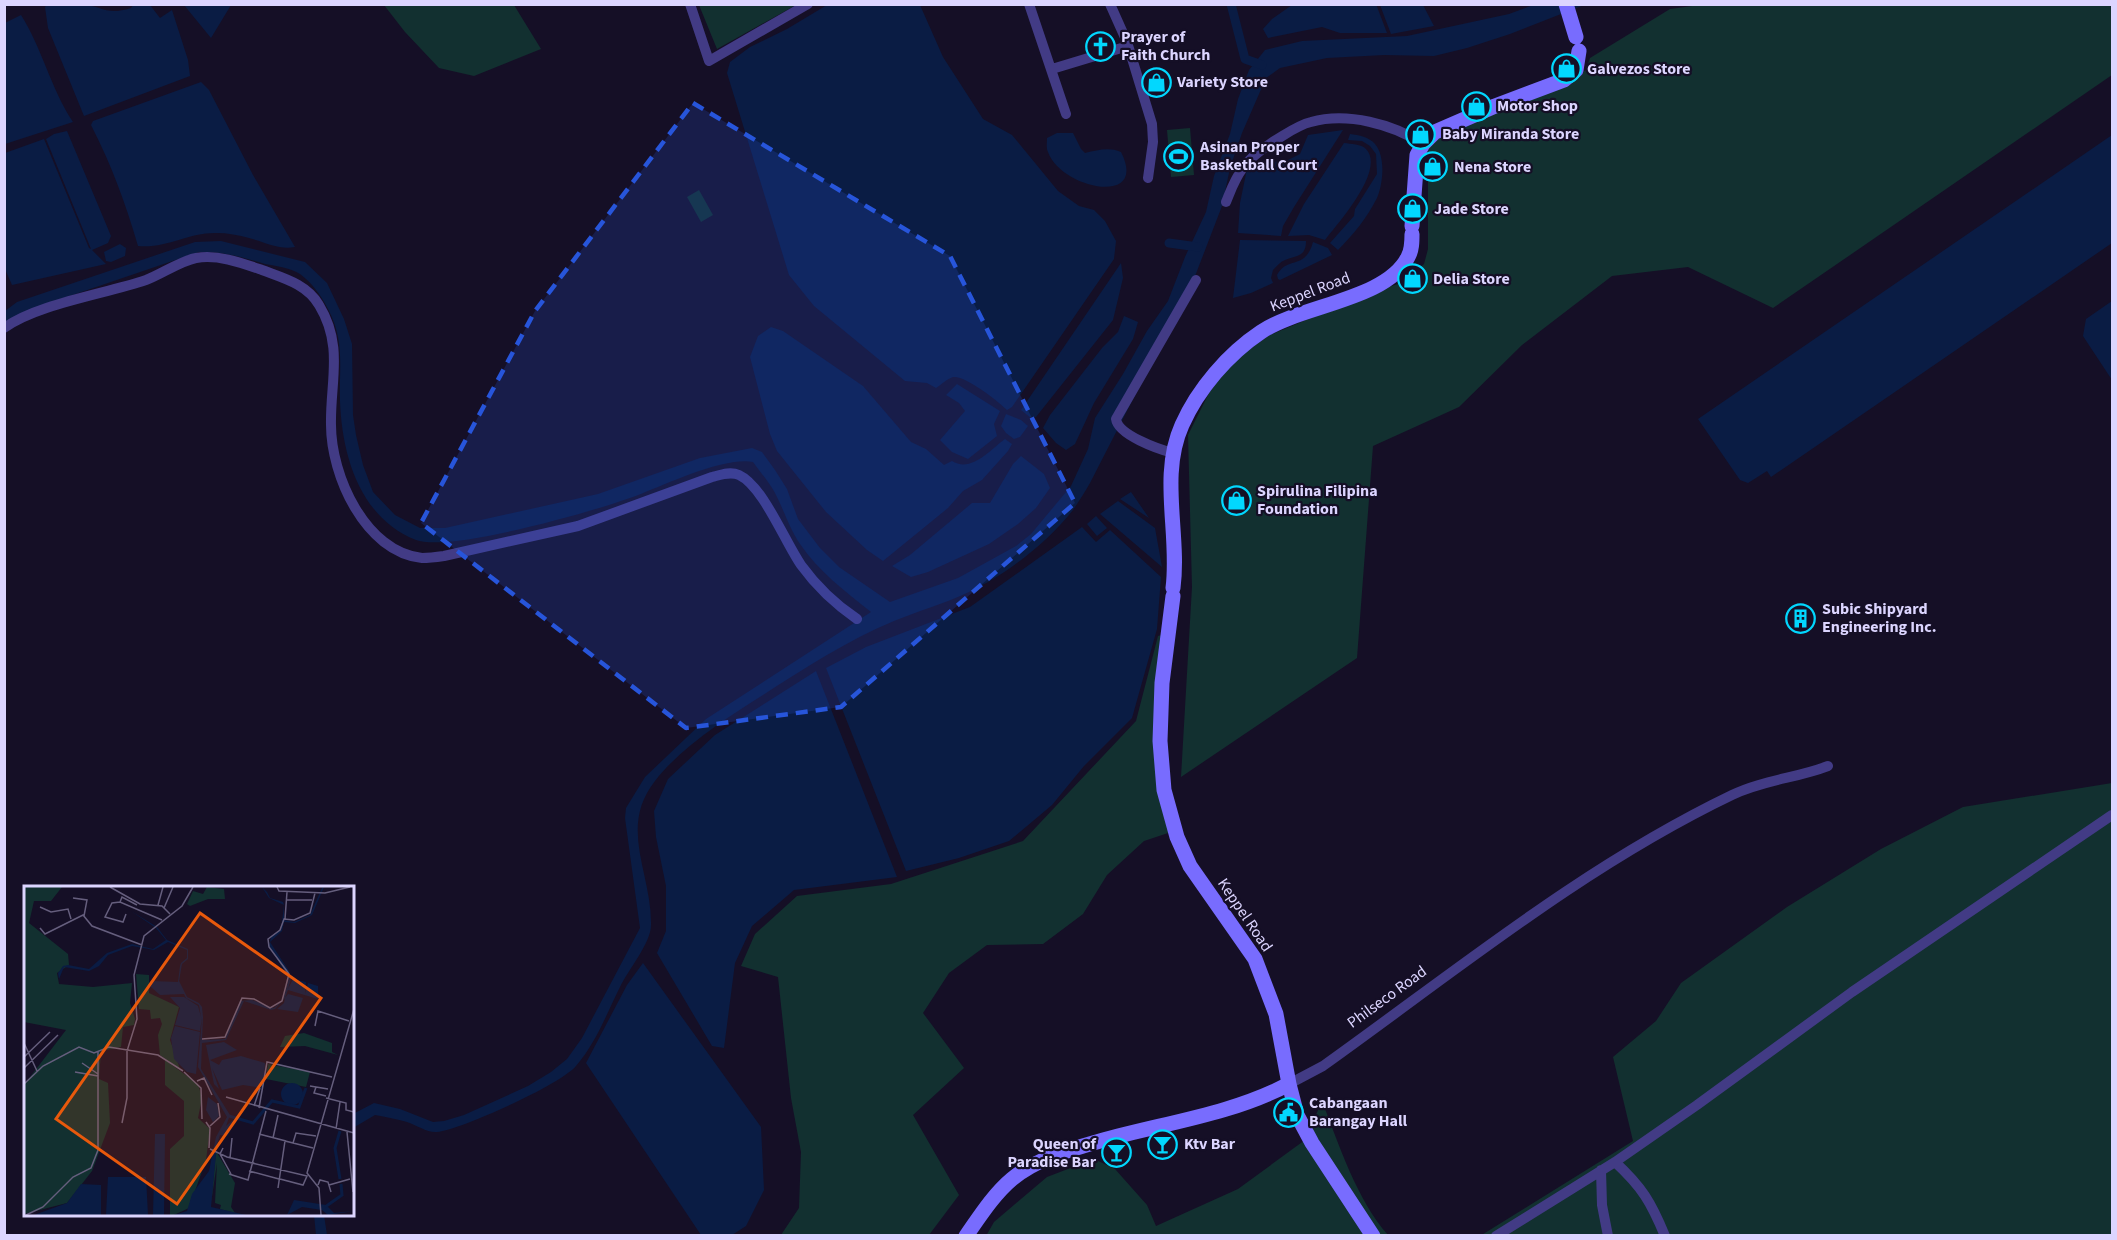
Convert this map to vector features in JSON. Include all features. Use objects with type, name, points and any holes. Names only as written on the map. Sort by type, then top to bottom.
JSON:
[{"type":"street","points":[[690,4],[709,60],[808,4]]},
{"type":"street","points":[[1029,4],[1065,114]]},
{"type":"street","points":[[1110,4],[1128,46],[1152,124],[1153,142],[1148,178]]},
{"type":"street","points":[[1226,202],[1238,176],[1252,157],[1290,131],[1314,121],[1356,120],[1379,124],[1401,130],[1423,144],[1439,129],[1564,80],[1576,70],[1577,40],[1566,4]]},
{"type":"street","points":[[1052,69],[1128,46]]},
{"type":"street","name":"Keppel Road","points":[[1373,1236],[1303,1127],[1288,1084],[1279,1026],[1271,997],[1259,969],[1240,937],[1190,866],[1169,813],[1161,758],[1161,713],[1173,592],[1174,528],[1170,474],[1173,453],[1182,424],[1192,405],[1215,374],[1239,350],[1261,331],[1284,319],[1369,289],[1392,277],[1408,257],[1416,159],[1423,144]]},
{"type":"street","points":[[4,328],[29,314],[143,281],[194,258],[220,258],[256,268],[307,290],[322,310],[334,352],[335,374],[331,426],[336,459],[346,489],[358,514],[386,543],[423,558],[444,556],[578,526],[712,477],[733,473],[742,476],[754,488],[800,564],[821,590],[840,608],[857,619]]},
{"type":"street","points":[[1173,453],[1137,439],[1120,428],[1116,419],[1196,280]]},
{"type":"street","name":"Philseco Road","points":[[966,1236],[1002,1189],[1020,1173],[1043,1159],[1128,1133],[1238,1106],[1269,1094],[1323,1066],[1556,897],[1629,851],[1733,794],[1828,766]]},
{"type":"street","points":[[1496,1236],[1615,1162],[1861,985],[2112,815]]},
{"type":"street","points":[[1615,1162],[1649,1198],[1665,1236]]},
{"type":"street","points":[[1601,1170],[1602,1205],[1608,1236]]},
{"type":"highlighted area","points":[[693,103],[950,256],[1075,503],[841,707],[686,728],[421,523],[535,311]]},
{"type":"green space","points":[[1707,4],[2112,5],[2112,75],[1773,308],[1688,267],[1612,276],[1522,345],[1459,407],[1373,446],[1357,658],[1181,777],[1192,587],[1188,435],[1215,381],[1238,357],[1270,335],[1373,292],[1401,283],[1424,264],[1428,249],[1428,148],[1441,133],[1568,81],[1586,70],[1590,58],[1670,9]]},
{"type":"green space","points":[[384,5],[514,5],[541,49],[474,76],[439,68],[405,32]]},
{"type":"green space","points":[[699,5],[796,5],[717,49]]},
{"type":"green space","points":[[1190,128],[1194,175],[1171,177],[1167,130]]},
{"type":"green space","points":[[699,190],[713,215],[701,222],[687,197]]},
{"type":"green space","points":[[1175,631],[1159,758],[1174,831],[1144,841],[1107,875],[1083,914],[1043,944],[987,945],[949,973],[923,1013],[964,1068],[913,1115],[959,1195],[929,1235],[781,1235],[799,1208],[801,1152],[791,1098],[778,977],[741,966],[755,934],[797,896],[891,884],[1023,841],[1136,721],[1158,636]]},
{"type":"green space","points":[[2112,783],[2112,1235],[1480,1236],[1633,1141],[1613,1057],[1656,1021],[1681,983],[1787,907],[1881,849],[1963,807]]},
{"type":"green space","points":[[1322,1101],[1358,1189],[1388,1235],[986,1236],[994,1222],[1047,1177],[1094,1159],[1115,1169],[1147,1205],[1156,1226],[1238,1189],[1305,1140]]},
{"type":"water","points":[[80,4],[116,11],[131,8],[133,5],[150,5],[160,18],[172,10],[188,60],[190,76],[84,116],[48,28],[45,7],[47,5]]},
{"type":"water","points":[[1376,4],[1387,33],[1340,33],[1322,27],[1268,38],[1263,29],[1272,19],[1292,5]]},
{"type":"water","points":[[184,5],[231,5],[211,38]]},
{"type":"water","points":[[827,5],[920,5],[943,57],[983,119],[1012,135],[1058,191],[1079,206],[1094,210],[1105,221],[1116,241],[1114,259],[1012,407],[1007,410],[981,389],[958,377],[951,378],[936,388],[927,383],[905,381],[814,306],[789,275],[727,73],[730,62],[750,47],[787,29]]},
{"type":"water","points":[[1380,5],[1423,5],[1434,26],[1391,34]]},
{"type":"water","points":[[1533,5],[1584,5],[1510,34],[1434,56],[1384,55],[1327,58],[1280,68],[1266,78],[1242,133],[1230,168],[1222,206],[1192,284],[1090,483],[1063,522],[1026,557],[997,577],[960,596],[903,617],[827,655],[720,723],[666,768],[644,799],[639,816],[638,834],[650,906],[650,932],[595,1038],[576,1066],[551,1084],[510,1105],[449,1129],[430,1131],[407,1122],[375,1115],[354,1127],[354,1113],[374,1103],[400,1109],[433,1122],[464,1115],[528,1086],[567,1059],[582,1038],[640,928],[625,818],[626,808],[645,777],[706,719],[871,612],[833,581],[807,554],[793,532],[773,489],[753,462],[741,461],[712,467],[595,509],[492,535],[434,542],[416,540],[397,530],[381,517],[368,501],[350,463],[340,401],[339,343],[333,321],[316,290],[305,278],[292,270],[232,255],[199,252],[52,302],[5,328],[5,311],[17,302],[195,242],[221,241],[305,262],[327,283],[344,319],[352,344],[353,415],[363,465],[373,492],[395,515],[420,528],[445,528],[598,494],[700,458],[752,448],[762,452],[775,470],[787,489],[798,519],[820,548],[839,567],[890,602],[958,578],[1016,546],[1031,534],[1071,486],[1088,449],[1095,418],[1147,331],[1168,301],[1206,212],[1214,176],[1230,134],[1238,99],[1249,70],[1265,50],[1302,41],[1407,36],[1509,14]]},
{"type":"water","points":[[21,15],[73,122],[5,144],[5,23]]},
{"type":"water","points":[[201,82],[209,90],[253,175],[295,247],[278,247],[241,236],[217,233],[197,235],[158,245],[138,246],[118,184],[91,125],[93,121]]},
{"type":"water","points":[[1343,130],[1294,207],[1283,226],[1281,236],[1238,233],[1240,203],[1248,164],[1286,161],[1300,154],[1308,135]]},
{"type":"water","points":[[67,131],[111,236],[108,243],[92,250],[106,264],[12,285],[5,269],[5,153],[44,139],[91,249],[46,139],[54,134]]},
{"type":"water","points":[[1057,133],[1073,133],[1085,153],[1108,149],[1121,152],[1126,169],[1123,180],[1114,186],[1100,186],[1084,183],[1069,175],[1056,165],[1047,150],[1047,138]]},
{"type":"water","points":[[1350,134],[1367,138],[1375,144],[1381,156],[1382,178],[1377,198],[1369,212],[1338,250],[1330,243],[1354,216],[1355,209],[1377,174],[1376,154],[1362,141],[1348,140]]},
{"type":"water","points":[[2112,135],[2112,243],[1771,477],[1767,471],[1748,483],[1740,480],[1698,419]]},
{"type":"water","points":[[1344,143],[1364,147],[1371,158],[1370,170],[1358,196],[1325,240],[1309,235],[1288,236],[1304,204]]},
{"type":"water","points":[[1240,240],[1306,241],[1306,246],[1303,253],[1283,261],[1273,270],[1271,278],[1273,283],[1233,298]]},
{"type":"water","points":[[1313,242],[1328,248],[1332,255],[1278,279],[1277,275],[1286,265],[1306,257]]},
{"type":"water","points":[[120,244],[126,248],[125,256],[111,262],[106,261],[104,252]]},
{"type":"water","points":[[1121,263],[1123,278],[1113,320],[1036,417],[1031,418],[1021,410]]},
{"type":"water","points":[[2112,301],[2112,380],[2083,336],[2086,319]]},
{"type":"water","points":[[1124,316],[1138,322],[1133,339],[1094,403],[1075,444],[1066,450],[1056,443],[1043,428],[1050,415],[1102,348],[1118,332]]},
{"type":"water","points":[[771,327],[783,331],[863,386],[911,442],[926,449],[944,465],[952,461],[959,464],[973,462],[1005,439],[1012,444],[982,480],[963,491],[948,508],[883,561],[867,550],[826,512],[777,451],[770,434],[750,357],[758,336]]},
{"type":"water","points":[[957,384],[1000,411],[994,424],[997,436],[968,459],[952,452],[940,440],[965,411],[959,403],[946,395]]},
{"type":"water","points":[[1006,414],[1021,420],[1028,426],[1020,437],[1014,439],[1001,426]]},
{"type":"water","points":[[1021,456],[1044,474],[1050,488],[1036,508],[1018,524],[989,544],[928,572],[911,577],[892,566],[910,555],[972,503],[990,503],[1013,464]]},
{"type":"water","points":[[1131,492],[1149,518],[1120,499]]},
{"type":"water","points":[[1118,501],[1155,528],[1162,567],[1100,514]]},
{"type":"water","points":[[1096,516],[1107,528],[1097,536],[1087,524]]},
{"type":"water","points":[[1082,527],[1096,542],[1110,530],[1161,577],[1157,629],[1132,718],[1084,766],[1052,805],[1009,841],[959,858],[906,871],[826,668],[866,647],[970,607]]},
{"type":"water","points":[[816,671],[897,877],[794,890],[752,926],[735,963],[724,1048],[712,1046],[657,953],[666,931],[666,886],[656,837],[654,811],[668,779],[715,735]]},
{"type":"water","points":[[643,963],[761,1127],[764,1190],[746,1226],[732,1235],[701,1235],[586,1063],[627,985]]},
{"type":"water","points":[[314,1216],[324,1216],[327,1235],[316,1235]]},
{"type":"waterway","points":[[1231,4],[1245,59],[1262,65]]},
{"type":"waterway","points":[[1169,243],[1198,247]]},
{"type":"place","name":"Prayer of Faith Church","points":[[1100,46]]},
{"type":"place","name":"Galvezos Store","points":[[1566,69]]},
{"type":"place","name":"Variety Store","points":[[1156,82]]},
{"type":"place","name":"Motor Shop","points":[[1476,106]]},
{"type":"place","name":"Baby Miranda Store","points":[[1421,134]]},
{"type":"place","name":"Asinan Proper Basketball Court","points":[[1179,156]]},
{"type":"place","name":"Nena Store","points":[[1433,167]]},
{"type":"place","name":"Jade Store","points":[[1413,209]]},
{"type":"place","name":"Delia Store","points":[[1412,279]]},
{"type":"place","name":"Spirulina Filipina Foundation","points":[[1236,500]]},
{"type":"place","name":"Subic Shipyard Engineering Inc.","points":[[1801,618]]},
{"type":"place","name":"Cabangaan Barangay Hall","points":[[1288,1112]]},
{"type":"place","name":"Ktv Bar","points":[[1163,1144]]},
{"type":"place","name":"Queen of Paradise Bar","points":[[1117,1153]]}]
